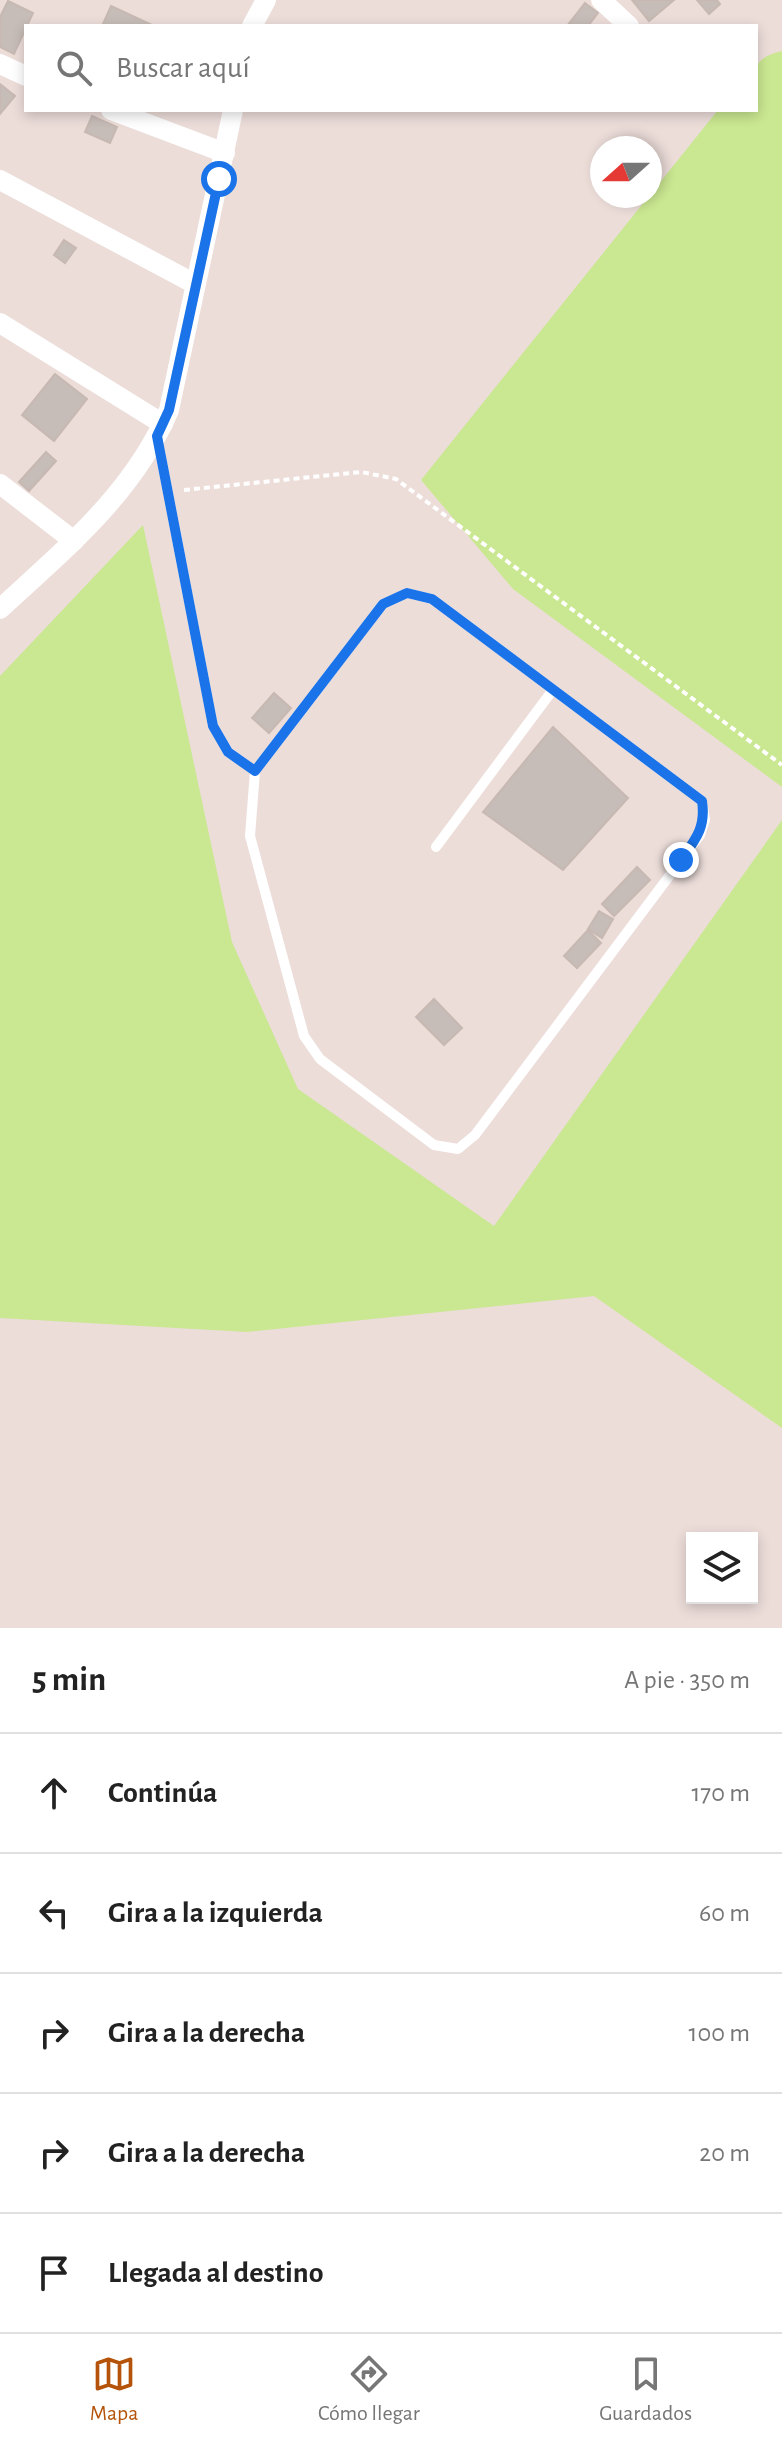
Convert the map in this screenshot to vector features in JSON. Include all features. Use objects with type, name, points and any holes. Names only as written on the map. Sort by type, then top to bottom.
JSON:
[{"type":"street","points":[[253,24],[266,0]]},
{"type":"street","points":[[601,0],[627,24]]},
{"type":"street","points":[[0,64],[24,75]]},
{"type":"street","points":[[116,112],[225,153]]},
{"type":"street","points":[[0,609],[74,541],[126,487],[160,430],[169,410],[233,112]]},
{"type":"street","points":[[0,180],[195,284]]},
{"type":"street","points":[[0,323],[160,430]]},
{"type":"street","points":[[0,484],[74,541]]},
{"type":"lane","points":[[160,430],[166,492],[213,726],[228,752],[255,771]]},
{"type":"lane","points":[[407,593],[432,599],[702,801],[705,820],[700,835],[484,1123],[458,1149],[434,1145],[320,1059],[304,1036],[250,836],[255,771],[383,604],[407,593]]},
{"type":"lane","points":[[436,847],[552,691]]},
{"type":"path","points":[[166,492],[361,472],[396,479],[782,765]]},
{"type":"green space","points":[[782,51],[782,787],[513,589],[421,480],[639,208],[662,208],[662,180],[716,112],[758,112],[758,65],[762,59]]},
{"type":"green space","points":[[143,525],[232,942],[298,1089],[494,1226],[782,820],[782,1428],[594,1296],[247,1332],[0,1318],[0,676]]},
{"type":"building","points":[[632,0],[674,0],[649,21]]},
{"type":"building","points":[[697,0],[717,0],[720,4],[709,14]]},
{"type":"building","points":[[8,1],[33,13],[28,24],[24,24],[24,32],[14,54],[0,47],[0,17]]},
{"type":"building","points":[[585,3],[598,13],[590,24],[569,24]]},
{"type":"building","points":[[111,6],[150,24],[103,24]]},
{"type":"building","points":[[0,84],[15,96],[0,114]]},
{"type":"building","points":[[92,116],[117,127],[110,143],[85,132]]},
{"type":"building","points":[[64,240],[76,248],[65,263],[54,255]]},
{"type":"building","points":[[55,374],[87,399],[54,441],[22,415]]},
{"type":"building","points":[[46,452],[56,461],[29,491],[19,482]]},
{"type":"building","points":[[274,693],[291,708],[269,733],[252,718]]},
{"type":"building","points":[[553,727],[628,798],[563,870],[483,812]]},
{"type":"building","points":[[637,867],[650,880],[614,916],[602,904]]},
{"type":"building","points":[[599,911],[613,919],[602,938],[588,929]]},
{"type":"building","points":[[588,930],[601,943],[577,968],[564,956]]},
{"type":"building","points":[[434,999],[462,1028],[444,1045],[416,1017]]},
{"type":"route","points":[[219,179],[169,410],[157,436],[213,726],[228,752],[255,771],[383,604],[407,593],[432,599],[702,801],[705,820],[700,835],[681,860]]}]
